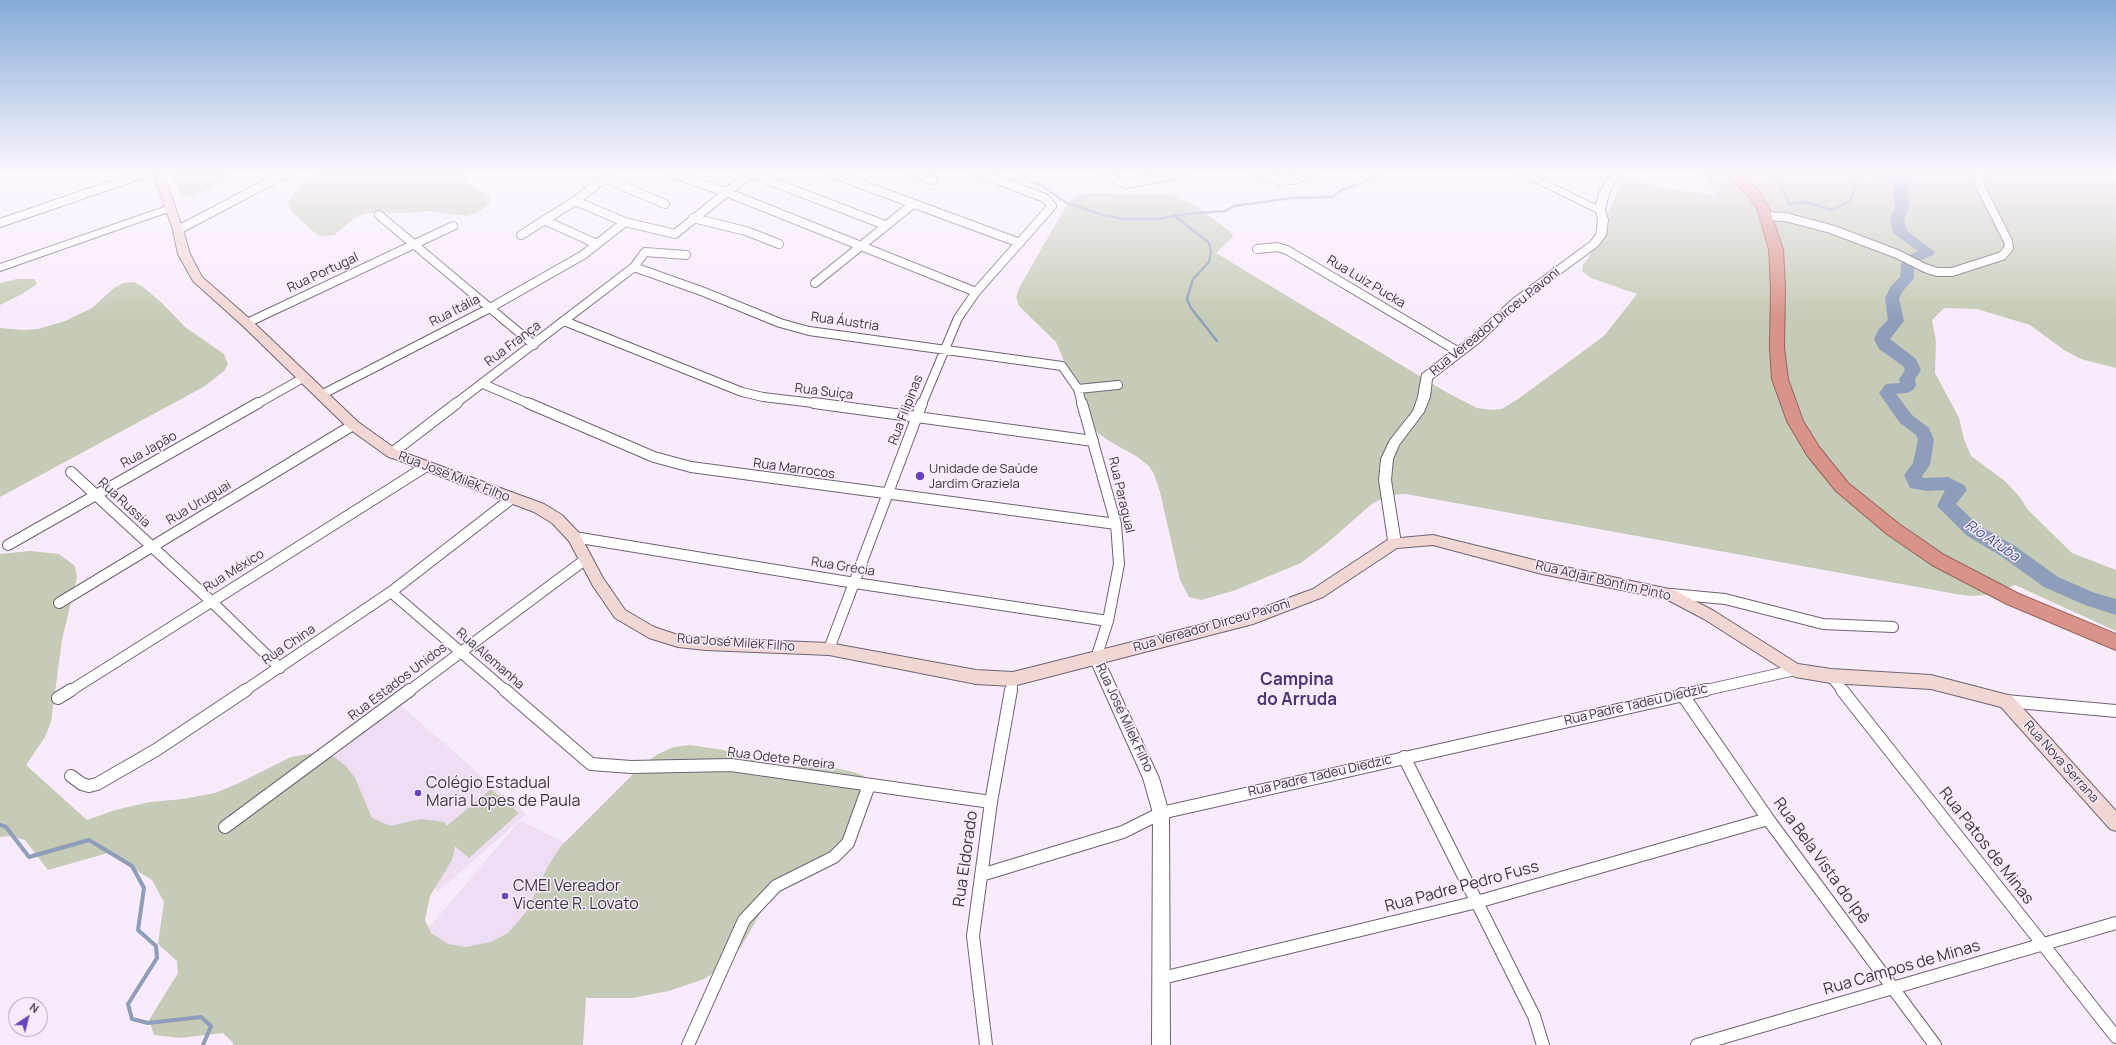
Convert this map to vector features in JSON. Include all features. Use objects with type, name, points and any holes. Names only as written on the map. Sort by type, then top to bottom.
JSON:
[{"type":"highway","points":[[1767,221],[1776,249],[1778,288],[1776,348],[1780,379],[1795,421],[1813,451],[1842,486],[1893,528],[1938,560],[2013,599],[2116,642]]},
{"type":"main road","name":"Rua José Milek Filho","points":[[175,221],[184,254],[198,279],[247,323],[353,425],[392,453],[425,467],[538,508],[557,519],[574,537],[598,582],[620,614],[649,632],[678,641],[706,644],[829,649],[976,677],[1013,680],[1096,658]]},
{"type":"main road","name":"Rua Adjair Bonfim Pinto","points":[[1394,543],[1433,540],[1466,547],[1542,568],[1669,594],[1709,615],[1795,670]]},
{"type":"main road","name":"Rua Vereador Dirceu Pavoni","points":[[1096,658],[1253,618],[1294,604],[1318,593],[1394,543]]},
{"type":"main road","name":"Rua Padre Tadeu Diedzic","points":[[1795,670],[1831,676],[1931,682],[2006,701]]},
{"type":"main road","name":"Rua Nova Serrana","points":[[2006,701],[2116,823]]},
{"type":"street","points":[[0,268],[134,221]]},
{"type":"street","points":[[178,230],[196,221]]},
{"type":"street","points":[[386,221],[534,345]]},
{"type":"street","points":[[521,235],[543,221]]},
{"type":"street","points":[[546,221],[597,244]]},
{"type":"street","points":[[621,221],[675,234],[690,221]]},
{"type":"street","points":[[704,221],[746,231],[779,244]]},
{"type":"street","points":[[797,221],[976,292]]},
{"type":"street","points":[[874,221],[885,225]]},
{"type":"street","points":[[815,283],[891,221]]},
{"type":"street","points":[[959,221],[1020,243]]},
{"type":"street","name":"Rua Filipinas","points":[[829,649],[917,416],[943,350],[958,318],[976,292],[1039,221]]},
{"type":"street","name":"Rua Vereador Dirceu Pavoni","points":[[1394,543],[1385,480],[1387,460],[1394,443],[1418,412],[1424,397],[1426,377],[1459,352],[1518,300],[1594,244],[1601,235],[1603,221]]},
{"type":"street","points":[[1799,221],[1831,229],[1897,254],[1925,268],[1938,272],[1952,272],[2002,256],[2009,248],[2008,241],[1998,221]]},
{"type":"street","name":"Rua Itália","points":[[321,395],[490,308],[583,255],[624,222]]},
{"type":"street","name":"Rua Portugal","points":[[247,323],[453,226]]},
{"type":"street","name":"Rua Luiz Pucka","points":[[1257,249],[1277,247],[1287,250],[1459,352]]},
{"type":"street","name":"Rua França","points":[[392,453],[634,267],[646,252],[686,255]]},
{"type":"street","name":"Rua Áustria","points":[[634,267],[704,292],[780,323],[809,331],[1062,366]]},
{"type":"street","name":"Rua Suíça","points":[[564,321],[742,392],[763,398],[917,416],[1093,441]]},
{"type":"street","name":"Rua Paragual","points":[[1062,366],[1078,389],[1116,524],[1119,564],[1108,621],[1096,658]]},
{"type":"street","name":"Rua Japão","points":[[8,545],[304,378]]},
{"type":"street","name":"Rua Marrocos","points":[[483,384],[654,457],[691,467],[1116,524]]},
{"type":"street","points":[[1078,389],[1118,385]]},
{"type":"street","name":"Rua Uruguai","points":[[59,603],[353,425]]},
{"type":"street","name":"Rua México","points":[[58,698],[425,467]]},
{"type":"street","name":"Rua Russia","points":[[71,472],[212,602],[280,668]]},
{"type":"street","name":"Rua China","points":[[71,776],[82,784],[89,786],[97,784],[156,750],[391,592],[511,499]]},
{"type":"street","name":"Rua Grécia","points":[[574,537],[855,583],[1108,621]]},
{"type":"street","name":"Rua Estados Unidos","points":[[225,827],[586,559]]},
{"type":"street","name":"Rua Alemanha","points":[[391,592],[571,748]]},
{"type":"street","points":[[1669,594],[1725,599],[1823,624],[1893,627]]},
{"type":"street","name":"Rua José Milek Filho","points":[[1096,658],[1151,778],[1161,813],[1161,1045]]},
{"type":"street","name":"Rua Padre Tadeu Diedzic","points":[[981,874],[1123,832],[1161,813],[1682,694],[1795,670]]},
{"type":"street","name":"Rua Patos de Minas","points":[[1831,676],[2041,944],[2116,1037]]},
{"type":"street","name":"Rua Eldorado","points":[[986,1045],[973,936],[991,802],[1013,680]]},
{"type":"street","name":"Rua Bela Vista do Ipê","points":[[1682,694],[1768,819],[1935,1045]]},
{"type":"street","name":"Rua Padre Tadeu Diedzic","points":[[2006,701],[2116,711]]},
{"type":"street","name":"Rua Odete Pereira","points":[[571,748],[591,764],[631,767],[731,765],[991,802]]},
{"type":"street","points":[[1404,757],[1534,1016],[1544,1045]]},
{"type":"street","points":[[688,1045],[744,920],[759,902],[776,886],[834,858],[848,843],[870,785]]},
{"type":"street","name":"Rua Padre Pedro Fuss","points":[[1162,978],[1477,902],[1768,819]]},
{"type":"street","name":"Rua Campos de Minas","points":[[1697,1045],[2116,923]]},
{"type":"shaded area","name":"Colégio Estadual Maria Lopes de Paula","points":[[400,705],[526,814],[438,892],[312,773]]},
{"type":"shaded area","name":"CMEI Vereador Vicente R. Lovato","points":[[520,820],[586,854],[490,977],[421,937]]},
{"type":"green space","points":[[302,221],[351,221],[334,235],[320,236]]},
{"type":"green space","points":[[1058,221],[1216,221],[1231,232],[1233,237],[1216,253],[1446,392],[1477,408],[1493,410],[1502,409],[1518,399],[1604,336],[1637,294],[1591,278],[1582,271],[1583,265],[1589,257],[1605,221],[2116,221],[2116,368],[2081,359],[2064,350],[2030,325],[1977,309],[1944,308],[1932,320],[1936,341],[1935,373],[1959,418],[1964,439],[1971,456],[2005,481],[2019,496],[2028,510],[2072,553],[2116,570],[2116,631],[2015,585],[1986,595],[1971,596],[1956,594],[1406,494],[1390,495],[1373,503],[1326,544],[1301,563],[1233,591],[1201,600],[1189,597],[1180,580],[1160,492],[1154,474],[1149,466],[1136,456],[1098,433],[1088,418],[1056,342],[1019,306],[1016,297],[1019,288]]},
{"type":"green space","points":[[17,279],[34,279],[37,284],[22,294],[0,305],[0,283]]},
{"type":"green space","points":[[133,282],[142,286],[161,302],[185,327],[224,354],[228,364],[224,371],[205,386],[0,497],[0,328],[23,330],[38,329],[65,321],[92,308],[114,288],[123,283]]},
{"type":"green space","points":[[30,551],[59,554],[75,566],[77,577],[62,640],[51,722],[45,737],[26,765],[87,820],[115,810],[150,802],[183,799],[215,793],[237,784],[291,757],[314,753],[334,757],[346,766],[355,778],[372,818],[390,826],[421,819],[444,822],[447,826],[491,789],[519,813],[469,858],[455,846],[452,860],[430,896],[425,920],[431,933],[448,944],[466,947],[491,942],[508,933],[526,912],[548,866],[561,846],[641,766],[658,754],[674,747],[690,745],[723,750],[762,763],[782,766],[831,767],[853,772],[864,776],[860,800],[845,844],[774,895],[762,910],[741,947],[727,964],[704,979],[669,991],[632,998],[586,998],[583,1045],[233,1045],[233,1043],[223,1033],[180,1038],[154,1035],[149,1020],[178,973],[177,961],[158,944],[164,902],[152,880],[108,853],[48,870],[25,840],[11,836],[0,837],[0,554]]},
{"type":"waterway","points":[[1181,221],[1209,243],[1211,251],[1209,262],[1193,279],[1187,299],[1191,308],[1217,341]]},
{"type":"waterway","name":"Rio Atuba","points":[[1897,221],[1900,233],[1928,252],[1912,259]]},
{"type":"waterway","name":"Rio Atuba","points":[[1908,264],[1907,278],[1896,289],[1892,298],[1896,321],[1884,333],[1882,339],[1885,345],[1910,363],[1913,370],[1907,379],[1908,385],[1902,389],[1892,388],[1887,393],[1906,419],[1923,432],[1926,440],[1921,465],[1913,475],[1916,483],[1927,485],[1948,483],[1958,490],[1950,497],[1946,506],[1972,530],[2008,551],[2051,582],[2092,600],[2116,607]]},
{"type":"waterway","points":[[0,825],[6,827],[29,857],[89,840],[132,866],[144,888],[138,930],[156,946],[157,958],[128,1004],[132,1019],[148,1023],[201,1017],[211,1026],[203,1045]]},
{"type":"place","name":"Unidade de Saúde Jardim Graziela","points":[[920,476]]},
{"type":"place","name":"Colégio Estadual Maria Lopes de Paula","points":[[418,793]]},
{"type":"place","name":"CMEI Vereador Vicente R. Lovato","points":[[505,896]]},
{"type":"district","name":"Campina do Arruda","points":[[1297,690]]}]
